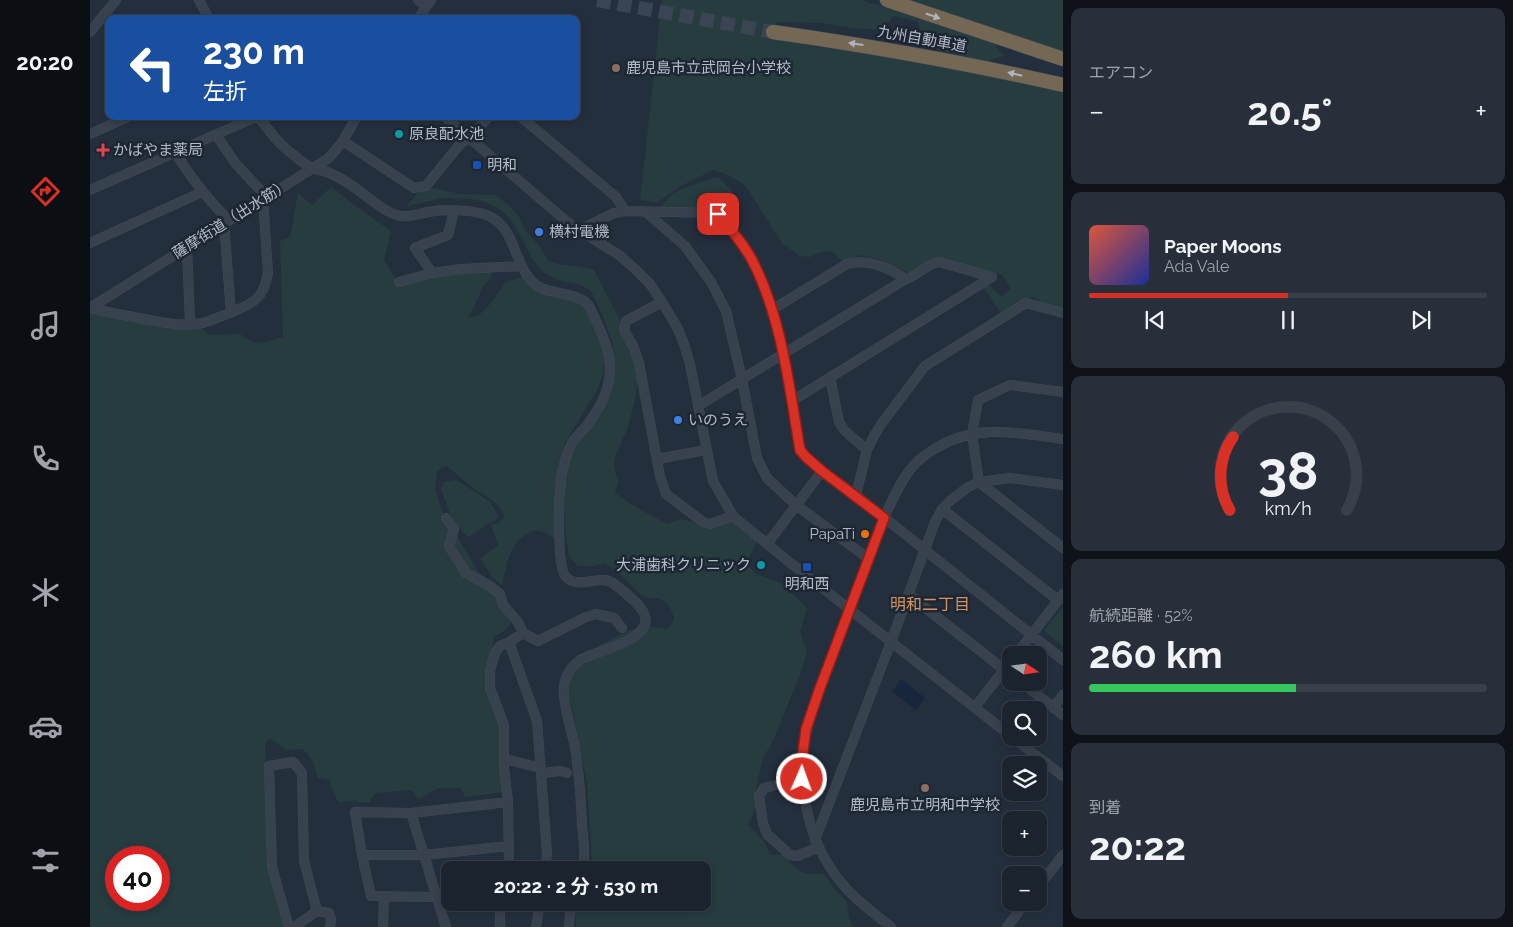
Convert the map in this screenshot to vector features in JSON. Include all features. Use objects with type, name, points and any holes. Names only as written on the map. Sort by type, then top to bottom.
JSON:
[{"type":"highway","name":"九州自動車道","points":[[887,0],[1063,59]]},
{"type":"highway","name":"九州自動車道","points":[[773,32],[980,66],[1063,85]]},
{"type":"street","points":[[90,32],[116,0]]},
{"type":"street","points":[[418,0],[429,3],[421,15]]},
{"type":"street","points":[[203,1],[208,15]]},
{"type":"street","points":[[90,134],[121,120]]},
{"type":"street","points":[[90,190],[249,120]]},
{"type":"street","points":[[261,120],[283,146],[312,168],[327,172],[349,184],[383,208],[398,216],[454,211],[482,214],[494,219],[508,233],[522,266],[536,285],[546,290],[582,300],[589,305],[600,331],[610,368],[608,386],[601,405],[588,425],[573,441],[562,474],[559,528],[562,571],[566,577],[576,582],[609,580],[623,591],[643,611],[646,617],[642,630],[628,641],[589,655],[570,670],[565,679],[564,694],[575,750],[580,794],[584,861]]},
{"type":"street","name":"薩摩街道（出水筋）","points":[[90,308],[328,158],[343,141],[355,120]]},
{"type":"street","points":[[449,120],[579,230],[624,260],[650,284],[677,327],[684,344],[690,364],[713,481],[733,516],[1002,729]]},
{"type":"street","points":[[343,141],[414,188],[426,186],[460,143],[470,138],[486,120]]},
{"type":"street","points":[[525,120],[616,197],[625,211]]},
{"type":"street","points":[[90,308],[176,325],[190,324],[214,320],[248,306],[264,290],[268,273],[264,197],[236,164],[216,135]]},
{"type":"street","points":[[176,153],[186,170],[226,222],[231,312]]},
{"type":"street","points":[[90,243],[202,192]]},
{"type":"street","points":[[432,273],[415,248],[448,235],[454,211]]},
{"type":"street","points":[[579,230],[614,213],[625,211],[718,214],[737,236],[752,260],[772,308],[783,355],[800,450],[822,471],[856,495],[1063,660]]},
{"type":"street","points":[[648,213],[685,246],[711,282],[726,311],[742,378],[757,458],[767,478],[796,506],[869,559]]},
{"type":"street","points":[[187,247],[190,324]]},
{"type":"street","points":[[772,308],[855,261],[867,262],[906,279]]},
{"type":"street","points":[[698,406],[931,264],[939,262],[992,277],[792,401]]},
{"type":"street","points":[[399,282],[432,273],[461,268],[522,266]]},
{"type":"street","points":[[662,302],[626,321],[624,330],[634,348],[639,363],[660,476],[666,494],[703,522],[710,524],[733,516]]},
{"type":"street","points":[[856,495],[868,450],[882,423],[925,366],[1026,304],[1063,313]]},
{"type":"street","points":[[830,377],[838,422],[845,431],[868,450]]},
{"type":"street","points":[[1063,392],[1010,385],[978,400],[972,434],[979,482],[1063,548]]},
{"type":"street","points":[[886,925],[845,887],[831,870],[817,844],[803,796],[803,752],[806,729],[884,518],[910,469],[926,454],[950,440],[972,434],[1011,432],[1063,439]]},
{"type":"street","points":[[657,459],[706,450]]},
{"type":"street","points":[[767,544],[822,471]]},
{"type":"street","points":[[802,779],[764,788],[759,796],[763,823],[767,834],[790,855],[797,856],[817,844],[935,522],[942,508],[968,487],[979,482],[1010,478],[1063,485]]},
{"type":"street","points":[[942,508],[1061,597],[1023,646]]},
{"type":"street","points":[[446,518],[454,529],[449,546],[466,573],[490,586],[500,594],[503,605],[518,622],[523,633],[538,641],[586,617],[596,614],[614,618],[622,628]]},
{"type":"street","points":[[909,595],[1002,667]]},
{"type":"street","points":[[510,861],[508,802],[504,768],[504,725],[490,688],[490,670],[495,653],[500,646],[523,633]]},
{"type":"street","points":[[509,642],[537,721],[546,861]]},
{"type":"street","points":[[975,707],[1002,678]]},
{"type":"street","points":[[1032,691],[1063,715]]},
{"type":"street","points":[[1054,708],[1063,695]]},
{"type":"street","points":[[1024,746],[1063,776]]},
{"type":"street","points":[[504,759],[541,771],[561,771],[567,773]]},
{"type":"street","points":[[289,927],[272,867],[269,766],[293,762],[302,773],[304,861],[317,911]]},
{"type":"street","points":[[441,897],[371,896],[355,812],[412,813],[508,802]]},
{"type":"street","points":[[412,813],[446,927]]},
{"type":"street","points":[[362,855],[424,855],[509,846]]},
{"type":"street","points":[[1047,876],[1063,855]]},
{"type":"street","points":[[383,927],[384,896]]},
{"type":"street","points":[[294,927],[317,911],[329,913],[331,919],[330,927]]},
{"type":"street","points":[[500,911],[500,927]]},
{"type":"street","points":[[536,927],[539,911]]},
{"type":"street","points":[[568,927],[571,911]]},
{"type":"street","points":[[1007,927],[1019,911]]},
{"type":"green space","points":[[662,0],[861,0],[993,42],[1004,56],[988,61],[939,52],[921,32],[917,21],[894,16],[882,30],[823,23],[776,22],[774,39],[817,47],[871,53],[988,75],[1063,92],[1063,309],[1052,307],[1032,297],[1002,315],[983,287],[988,284],[1002,297],[1011,288],[1002,275],[942,259],[925,262],[909,273],[878,259],[859,255],[843,262],[831,251],[818,253],[810,257],[800,256],[782,243],[745,185],[728,175],[713,170],[679,187],[657,203],[640,200]]},
{"type":"green space","points":[[907,0],[1063,0],[1063,52]]},
{"type":"green space","points":[[718,177],[732,191],[719,210],[658,209],[673,193]]},
{"type":"green space","points":[[331,187],[391,231],[384,260],[398,283],[487,267],[492,276],[483,287],[469,317],[479,315],[491,303],[506,282],[528,275],[534,283],[576,295],[586,309],[605,355],[604,372],[597,390],[565,443],[559,463],[555,493],[556,540],[546,533],[535,530],[519,540],[508,559],[502,585],[492,577],[481,558],[498,545],[491,525],[499,523],[505,517],[502,511],[495,502],[446,466],[437,471],[435,489],[443,513],[479,573],[491,582],[513,613],[509,625],[494,637],[488,670],[501,725],[504,792],[465,797],[461,788],[439,788],[418,799],[411,790],[375,793],[369,803],[338,802],[329,780],[318,778],[313,762],[303,749],[287,750],[270,739],[265,743],[266,807],[286,927],[90,927],[90,310],[199,326],[209,335],[240,334],[252,341],[261,343],[283,337],[280,241],[290,237],[298,193],[312,205]]},
{"type":"green space","points":[[435,188],[459,194],[495,195],[509,205],[519,216],[525,230],[541,248],[549,262],[594,270],[618,316],[634,355],[639,374],[627,430],[616,454],[614,466],[618,482],[615,493],[632,505],[667,524],[680,519],[712,527],[732,521],[757,541],[750,556],[749,567],[757,574],[781,583],[807,608],[800,632],[807,651],[801,672],[774,739],[762,760],[755,795],[757,807],[748,824],[764,841],[770,855],[784,855],[793,866],[805,873],[824,874],[847,902],[849,918],[853,927],[576,927],[577,911],[711,911],[711,861],[591,861],[587,783],[566,684],[566,673],[569,664],[574,659],[639,627],[669,628],[674,619],[672,611],[665,601],[641,595],[618,572],[605,563],[593,566],[578,566],[569,557],[566,538],[564,485],[566,468],[579,440],[597,418],[613,364],[612,341],[591,291],[581,285],[558,280],[543,272],[533,260],[514,224],[501,210],[485,202],[471,199],[444,198],[407,206],[419,191]]},
{"type":"green space","points":[[457,480],[490,502],[499,517],[468,537],[453,522],[441,489],[443,482]]},
{"type":"green space","points":[[1063,606],[1063,646],[1044,631]]},
{"type":"water","points":[[901,679],[925,698],[916,710],[892,692]]},
{"type":"tunnel","points":[[597,0],[773,32]]},
{"type":"place","name":"鹿児島市立武岡台小学校","points":[[616,68]]},
{"type":"place","name":"原良配水池","points":[[399,134]]},
{"type":"place","name":"かばやま薬局","points":[[103,150]]},
{"type":"place","name":"明和","points":[[477,165]]},
{"type":"place","name":"横村電機","points":[[539,232]]},
{"type":"place","name":"いのうえ","points":[[678,420]]},
{"type":"place","name":"PapaTi","points":[[865,534]]},
{"type":"place","name":"大浦歯科クリニック","points":[[761,565]]},
{"type":"place","name":"明和西","points":[[807,567]]},
{"type":"place","name":"鹿児島市立明和中学校","points":[[925,788]]},
{"type":"district","name":"明和二丁目","points":[[930,604]]},
{"type":"route","points":[[718,214],[737,236],[752,260],[772,308],[783,355],[800,450],[822,471],[884,518],[806,729],[802,779]]}]
